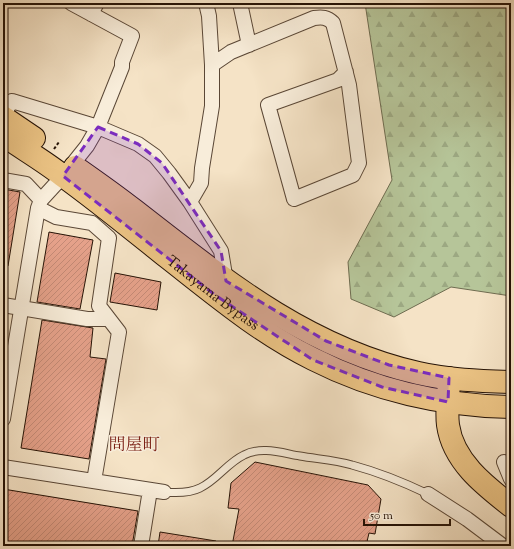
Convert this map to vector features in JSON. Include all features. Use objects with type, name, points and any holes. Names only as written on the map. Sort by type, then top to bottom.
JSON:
[{"type":"main road","name":"Takayama Bypass","points":[[3,116],[215,296],[279,340],[313,360],[348,375],[389,389],[417,396],[448,402],[511,407]]},
{"type":"main road","name":"Takayama Bypass","points":[[3,136],[67,170],[132,209],[226,281],[294,324],[326,341],[389,365],[419,373],[449,378],[511,382]]},
{"type":"main road","points":[[449,378],[448,424],[455,448],[472,472],[484,485],[511,506]]},
{"type":"street","points":[[3,420],[40,204],[87,146],[98,127],[122,67],[122,62],[132,36],[94,8],[71,3]]},
{"type":"street","points":[[190,202],[201,183],[212,106],[212,66],[209,16],[206,3]]},
{"type":"street","points":[[240,3],[249,45]]},
{"type":"street","points":[[212,66],[231,52],[314,18],[328,18],[333,23],[346,72],[349,85],[359,164],[353,175],[294,199],[268,105],[338,80],[346,72]]},
{"type":"street","points":[[3,116],[12,101],[98,127],[138,144],[154,156],[169,173],[190,202],[221,251],[226,281]]},
{"type":"street","points":[[3,180],[26,184],[40,204],[56,217],[92,223],[109,238],[98,306],[119,332],[94,481]]},
{"type":"street","points":[[3,305],[87,319],[108,318]]},
{"type":"street","points":[[504,462],[511,479]]},
{"type":"street","points":[[3,467],[157,491],[142,546]]},
{"type":"street","points":[[428,494],[468,519],[503,546]]},
{"type":"lane","points":[[157,491],[178,493],[200,489],[243,455],[255,451],[270,451],[350,464],[402,481],[428,494]]},
{"type":"highlighted area","points":[[98,127],[138,144],[162,163],[221,251],[226,281],[326,341],[389,365],[449,378],[448,402],[382,387],[313,360],[215,295],[63,176]]},
{"type":"green space","points":[[365,3],[511,3],[511,296],[451,287],[394,317],[351,299],[348,262],[392,180]]},
{"type":"building","points":[[3,189],[20,192],[8,266],[3,266]]},
{"type":"building","points":[[49,232],[93,240],[80,309],[37,302]]},
{"type":"building","points":[[115,273],[161,282],[157,310],[110,302]]},
{"type":"building","points":[[42,320],[93,328],[90,357],[106,359],[89,459],[21,448]]},
{"type":"building","points":[[255,462],[368,485],[381,499],[375,534],[369,533],[366,546],[232,546],[239,509],[228,508],[231,483]]},
{"type":"building","points":[[3,489],[138,511],[132,546],[3,546]]},
{"type":"building","points":[[160,532],[216,541],[216,546],[158,546]]},
{"type":"district","name":"問屋町","points":[[134,444]]}]
